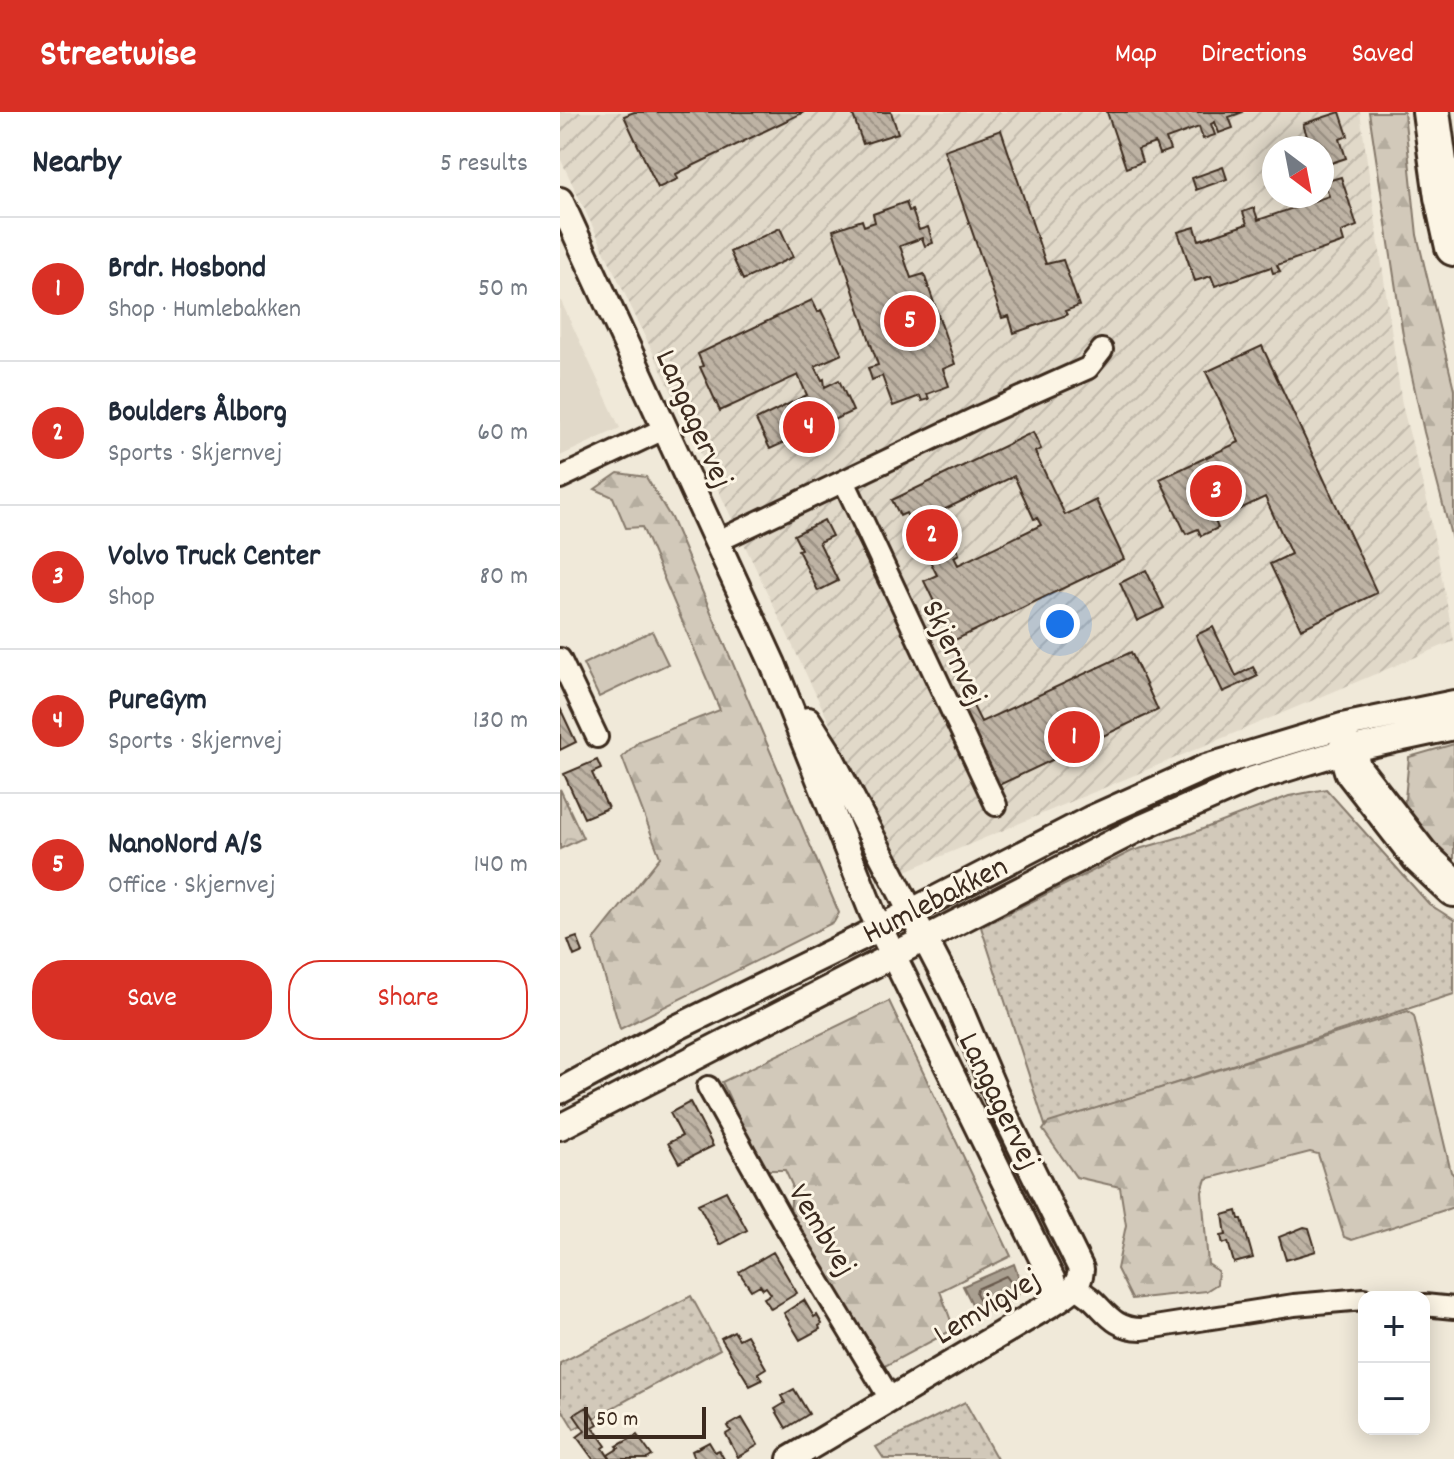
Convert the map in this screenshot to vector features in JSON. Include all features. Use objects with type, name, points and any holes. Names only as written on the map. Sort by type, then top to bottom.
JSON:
[{"type":"highway","points":[[1431,112],[1443,197],[1454,247]]},
{"type":"highway","points":[[1344,738],[1353,770],[1420,856],[1454,888]]},
{"type":"street","name":"Langagervej","points":[[560,200],[773,664],[820,780],[844,814],[981,1087],[1004,1113],[1081,1269],[1075,1288]]},
{"type":"street","points":[[716,542],[1088,368],[1102,350]]},
{"type":"street","points":[[560,478],[666,428]]},
{"type":"street","name":"Skjernvej","points":[[844,481],[996,805]]},
{"type":"street","points":[[560,659],[597,737]]},
{"type":"street","name":"Langagervej","points":[[773,664],[827,750],[895,920]]},
{"type":"street","name":"Humlebakken","points":[[560,1091],[676,1028],[1090,819],[1206,767],[1344,738],[1454,703]]},
{"type":"street","name":"Humlebakken","points":[[560,1127],[1138,829],[1344,738],[1454,727]]},
{"type":"street","points":[[895,920],[910,945]]},
{"type":"street","name":"Langagervej","points":[[910,945],[1052,1279],[1053,1303]]},
{"type":"street","name":"Vembvej","points":[[708,1087],[785,1225],[891,1400]]},
{"type":"street","name":"Lemvigvej","points":[[790,1459],[1075,1288],[1091,1295],[1105,1315],[1125,1329],[1294,1305],[1358,1300]]},
{"type":"street","points":[[1430,1306],[1454,1308]]},
{"type":"shaded area","points":[[560,112],[1360,112],[1402,405],[1427,501],[1454,641],[901,873],[560,158]]},
{"type":"shaded area","points":[[560,299],[620,428],[560,456]]},
{"type":"green space","points":[[1369,112],[1404,112],[1417,235],[1454,389],[1454,547],[1403,335]]},
{"type":"green space","points":[[618,473],[646,477],[671,518],[839,913],[834,922],[620,1029],[594,940],[660,857],[622,757],[639,741],[720,710],[642,527],[626,528],[613,497],[595,489]]},
{"type":"green space","points":[[652,631],[668,664],[599,697],[583,664]]},
{"type":"green space","points":[[1454,744],[1454,874],[1403,820],[1409,757]]},
{"type":"green space","points":[[560,789],[583,838],[560,849]]},
{"type":"green space","points":[[1326,789],[1429,904],[1454,920],[1454,994],[1045,1125],[981,927],[1132,851],[1187,835],[1289,796]]},
{"type":"green space","points":[[889,1001],[1011,1256],[940,1291],[954,1329],[885,1366],[790,1217],[792,1185],[785,1170],[763,1170],[722,1082]]},
{"type":"green space","points":[[1408,1011],[1414,1016],[1454,1175],[1454,1207],[1352,1240],[1344,1237],[1318,1154],[1310,1152],[1206,1179],[1202,1192],[1208,1264],[1218,1271],[1217,1284],[1206,1291],[1132,1299],[1117,1269],[1126,1225],[1120,1187],[1076,1177],[1043,1130],[1048,1123]]},
{"type":"green space","points":[[691,1296],[720,1349],[574,1429],[560,1406],[560,1363]]},
{"type":"green space","points":[[965,1402],[997,1459],[884,1459],[876,1447]]},
{"type":"water","points":[[1014,1264],[1021,1284],[1017,1298],[978,1316],[963,1286]]},
{"type":"building","points":[[634,112],[804,112],[676,174],[678,179],[658,188],[624,116]]},
{"type":"building","points":[[852,112],[891,112],[898,133],[863,144]]},
{"type":"building","points":[[1107,112],[1243,112],[1229,117],[1233,128],[1219,133],[1215,122],[1211,124],[1215,135],[1203,139],[1199,127],[1166,139],[1170,150],[1159,154],[1155,143],[1138,149],[1142,162],[1126,168]]},
{"type":"building","points":[[1340,112],[1348,136],[1340,139],[1346,158],[1334,162],[1334,136],[1307,136],[1303,124]]},
{"type":"building","points":[[1001,130],[1046,264],[1063,260],[1079,306],[1065,311],[1067,315],[1014,333],[1009,316],[1002,318],[944,150]]},
{"type":"building","points":[[1223,167],[1227,179],[1196,190],[1192,178]]},
{"type":"building","points":[[1341,177],[1357,226],[1341,232],[1344,242],[1277,265],[1280,271],[1273,273],[1271,267],[1215,286],[1211,276],[1195,281],[1178,232],[1195,227],[1199,240],[1247,224],[1243,212],[1254,208],[1258,220],[1294,208],[1334,208],[1334,179]]},
{"type":"building","points":[[906,202],[919,230],[928,227],[933,243],[925,246],[922,238],[900,246],[911,278],[924,274],[955,364],[943,369],[949,386],[927,394],[929,399],[922,401],[920,396],[893,406],[882,376],[872,380],[868,368],[878,365],[833,230],[862,220],[864,226],[875,222],[873,214]]},
{"type":"building","points":[[780,228],[793,257],[743,280],[730,252]]},
{"type":"building","points":[[812,300],[818,312],[821,310],[842,354],[815,366],[824,379],[825,387],[839,380],[853,411],[770,449],[756,420],[807,395],[798,375],[720,411],[700,367],[703,366],[698,354]]},
{"type":"building","points":[[1262,346],[1377,593],[1301,629],[1270,564],[1291,554],[1265,497],[1215,521],[1218,528],[1201,536],[1198,529],[1186,534],[1160,479],[1239,442],[1206,372]]},
{"type":"building","points":[[1033,432],[1041,449],[1035,452],[1065,515],[1096,500],[1124,559],[953,641],[924,581],[937,575],[906,513],[900,516],[892,500]],"holes":[[[1014,476],[1034,519],[1037,518],[1041,525],[958,565],[954,557],[959,554],[939,512]]]},
{"type":"building","points":[[824,520],[832,536],[819,542],[838,581],[818,591],[794,535]]},
{"type":"building","points":[[859,530],[885,586],[880,588],[853,533]]},
{"type":"building","points":[[1146,570],[1164,608],[1137,621],[1120,583]]},
{"type":"building","points":[[1213,627],[1236,676],[1253,667],[1258,676],[1223,692],[1196,635]]},
{"type":"building","points":[[1131,652],[1158,710],[997,786],[958,704],[969,698],[981,722]]},
{"type":"building","points":[[560,708],[576,742],[560,750]]},
{"type":"building","points":[[597,760],[601,769],[592,773],[608,808],[584,818],[564,774]]},
{"type":"building","points":[[577,937],[583,952],[574,956],[568,940]]},
{"type":"building","points":[[690,1102],[713,1146],[679,1163],[668,1143],[682,1136],[670,1113]]},
{"type":"building","points":[[726,1191],[747,1230],[720,1245],[698,1204]]},
{"type":"building","points":[[1237,1211],[1253,1258],[1234,1263],[1228,1242],[1223,1244],[1221,1236],[1226,1235],[1223,1215]]},
{"type":"building","points":[[1309,1228],[1316,1251],[1286,1260],[1279,1237]]},
{"type":"building","points":[[773,1252],[797,1293],[771,1309],[764,1298],[771,1294],[766,1287],[763,1289],[760,1285],[751,1290],[739,1272]]},
{"type":"building","points":[[804,1300],[822,1324],[820,1329],[800,1340],[784,1313]]},
{"type":"building","points":[[734,1331],[739,1339],[747,1335],[766,1368],[758,1373],[762,1380],[750,1386],[721,1338]]},
{"type":"building","points":[[794,1389],[809,1414],[786,1428],[775,1409],[785,1403],[781,1396]]},
{"type":"building","points":[[587,1407],[598,1424],[593,1427],[606,1446],[603,1448],[610,1459],[593,1459],[577,1437],[585,1431],[574,1415]]},
{"type":"building","points":[[742,1418],[758,1445],[738,1457],[726,1434],[731,1431],[728,1426]]},
{"type":"building","points":[[637,1435],[652,1456],[647,1459],[611,1459],[608,1455],[619,1448],[617,1446]]},
{"type":"building","points":[[709,1442],[724,1459],[695,1459],[692,1451]]},
{"type":"place","name":"NanoNord A/S","points":[[910,321]]},
{"type":"place","name":"PureGym","points":[[809,427]]},
{"type":"place","name":"Volvo Truck Center","points":[[1216,491]]},
{"type":"place","name":"Boulders Ålborg","points":[[932,535]]},
{"type":"place","name":"Brdr. Hosbond","points":[[1074,737]]}]
